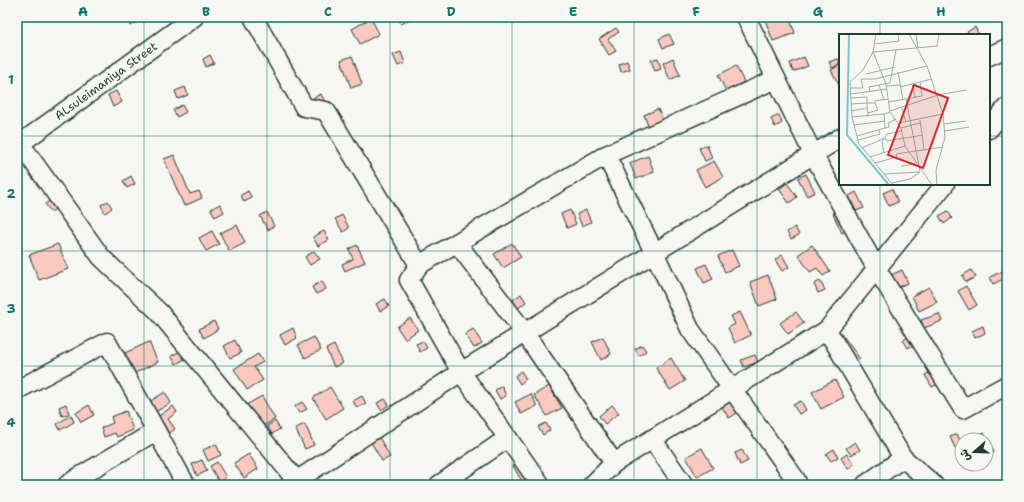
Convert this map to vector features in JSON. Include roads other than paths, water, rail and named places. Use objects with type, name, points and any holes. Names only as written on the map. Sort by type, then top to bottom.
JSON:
[{"type":"street","name":"ALsuleimaniya Street","points":[[18,143],[194,17]]},
{"type":"street","points":[[253,17],[304,107],[326,110],[419,265]]},
{"type":"street","points":[[746,17],[813,154],[876,268],[963,409],[1007,385]]},
{"type":"street","points":[[990,56],[1007,48]]},
{"type":"street","points":[[541,485],[461,372],[409,280],[419,265],[606,155],[776,79]]},
{"type":"street","points":[[990,128],[1005,116]]},
{"type":"street","points":[[18,143],[101,257],[159,312],[296,484],[461,372],[839,139]]},
{"type":"street","points":[[606,155],[690,329],[796,480],[798,485]]},
{"type":"street","points":[[592,485],[614,463],[827,330],[944,185]]},
{"type":"street","points":[[457,243],[524,332],[614,463]]},
{"type":"street","points":[[827,330],[904,458],[934,485]]},
{"type":"street","points":[[17,390],[107,342],[186,485]]},
{"type":"street","points":[[67,485],[156,431]]},
{"type":"street","points":[[438,485],[508,438]]},
{"type":"street","points":[[652,439],[684,485]]},
{"type":"street","points":[[865,485],[904,458]]}]
